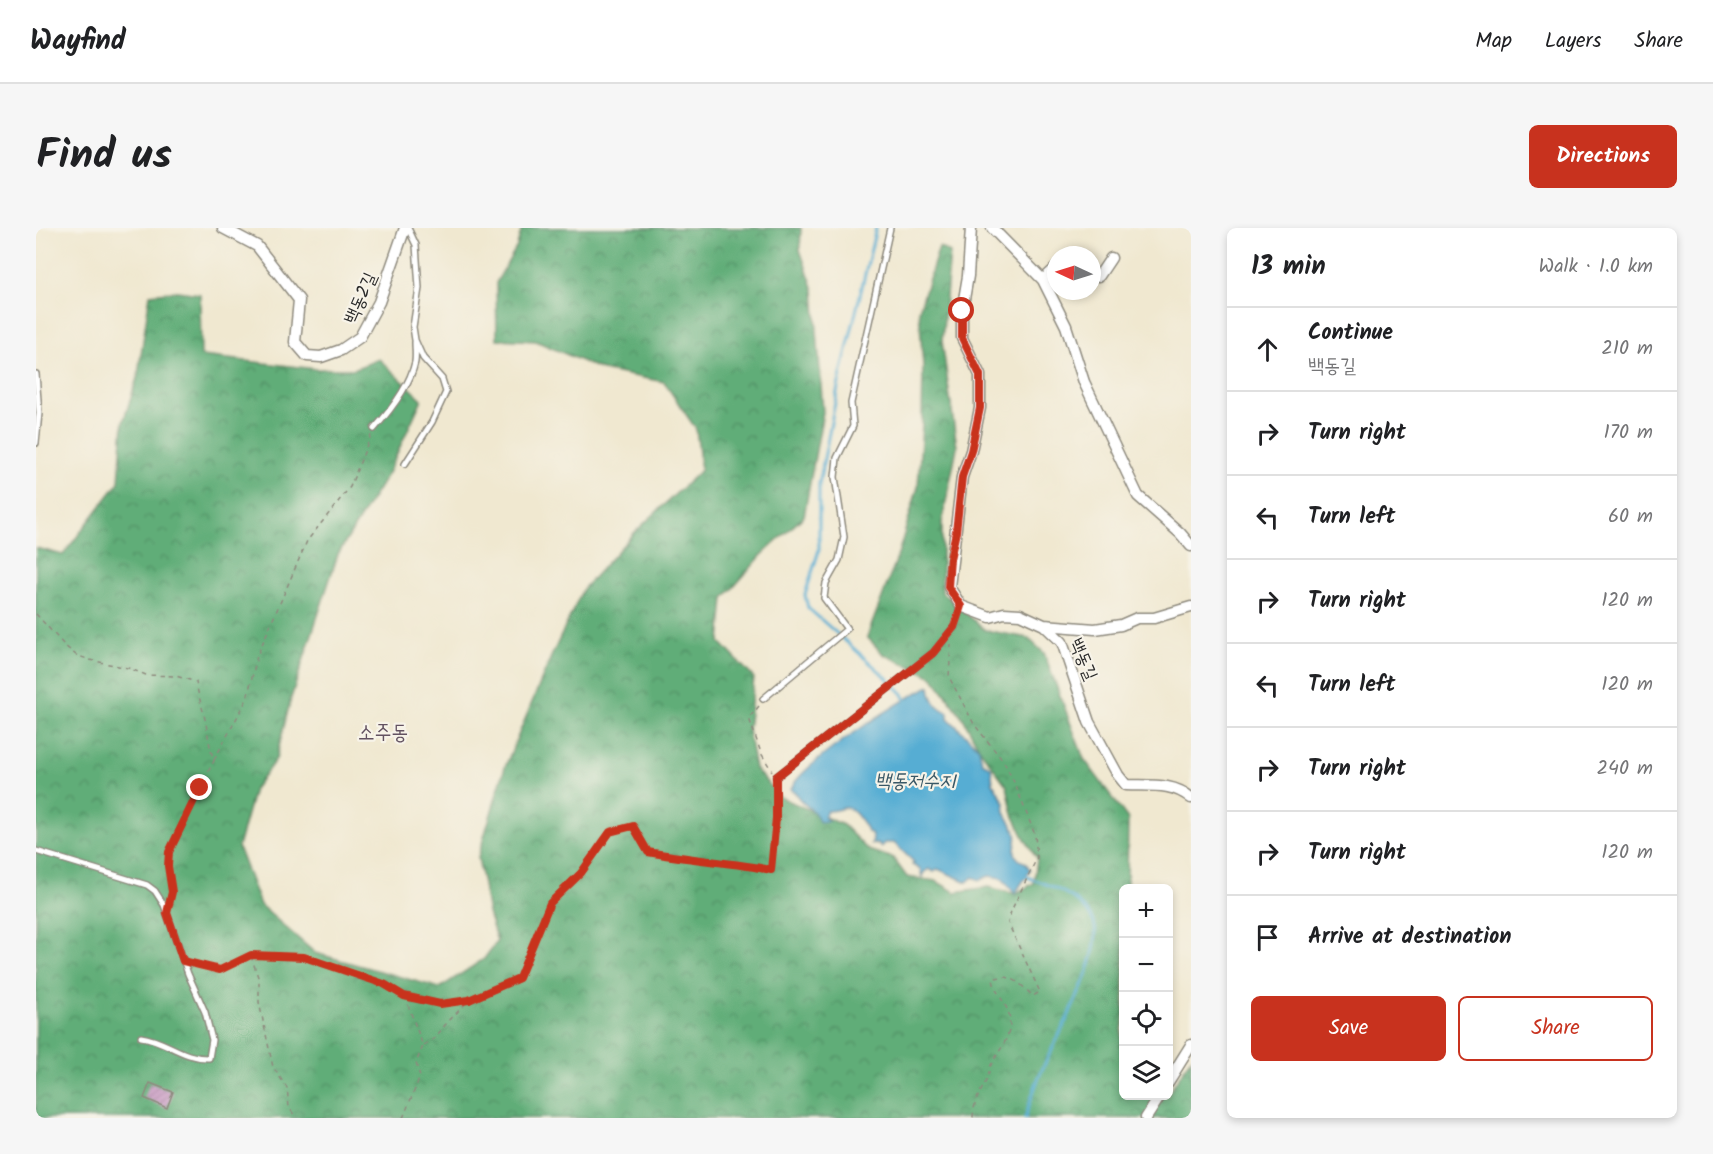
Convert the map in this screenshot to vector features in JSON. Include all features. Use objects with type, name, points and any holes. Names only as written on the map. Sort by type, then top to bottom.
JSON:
[{"type":"street","name":"백동2길","points":[[223,228],[257,246],[283,278],[299,300],[295,342],[308,356],[321,357],[341,350],[360,337],[379,302],[407,228]]},
{"type":"street","points":[[961,606],[948,587],[950,559],[956,532],[962,477],[971,451],[980,408],[980,375],[962,338],[962,311],[968,276],[971,228]]},
{"type":"street","points":[[992,228],[1043,280],[1066,326],[1084,382],[1138,496],[1180,533],[1191,546]]},
{"type":"street","points":[[1101,273],[1111,258]]},
{"type":"street","points":[[1043,280],[1047,276]]},
{"type":"street","name":"백동길","points":[[961,606],[990,617],[1004,613],[1020,614],[1044,625],[1062,642],[1089,722],[1118,775],[1126,785],[1172,786],[1181,789],[1191,798]]},
{"type":"street","points":[[1044,625],[1095,629],[1121,625],[1137,618],[1154,618],[1191,607]]},
{"type":"street","points":[[1173,1074],[1191,1045]]},
{"type":"street","points":[[1146,1118],[1157,1100]]},
{"type":"lane","points":[[374,429],[391,407],[411,374],[415,360],[413,327],[419,288],[416,245],[407,228]]},
{"type":"lane","points":[[763,699],[847,629],[824,598],[826,583],[839,560],[844,537],[835,477],[837,458],[853,426],[851,403],[890,228]]},
{"type":"lane","points":[[405,464],[432,422],[446,392],[442,380],[423,358],[415,340]]},
{"type":"lane","points":[[36,374],[39,413],[36,443]]},
{"type":"lane","points":[[776,777],[933,653],[954,627],[961,606]]},
{"type":"lane","points":[[36,851],[147,885],[155,891],[167,913],[209,1026],[212,1040],[209,1058],[196,1059],[152,1038],[141,1037]]},
{"type":"path","points":[[167,913],[172,892],[168,866],[169,852],[188,809],[247,699],[257,656],[307,541],[350,487],[374,429]]},
{"type":"path","points":[[36,614],[76,655],[146,675],[176,676],[196,682],[207,740],[214,761]]},
{"type":"path","points":[[954,627],[949,677],[974,724],[1004,762],[1015,784],[1035,834],[1037,858],[1011,911],[1008,923],[1040,992],[1033,996],[1011,977],[1000,976],[993,979],[994,985],[1006,1004],[1010,1022],[1004,1043],[978,1093],[973,1118]]},
{"type":"path","points":[[183,961],[220,970],[251,955],[304,957],[384,984],[404,996],[440,1004],[469,1000],[519,978],[550,903],[581,873],[610,832],[633,826],[648,852],[691,860],[737,863],[771,870],[776,818],[776,777],[761,753],[749,718],[763,699]]},
{"type":"path","points":[[251,955],[259,980],[259,1002],[273,1067],[287,1088],[289,1107],[296,1118]]},
{"type":"path","points":[[404,996],[423,1046]]},
{"type":"path","points":[[403,1118],[420,1077],[416,1063],[423,1046],[435,1038],[469,1000]]},
{"type":"green space","points":[[522,228],[801,228],[800,250],[814,290],[823,412],[804,516],[762,555],[724,598],[720,642],[754,678],[748,730],[755,769],[780,797],[843,825],[868,850],[893,858],[907,877],[936,881],[955,892],[989,887],[1015,894],[1034,883],[1037,858],[1013,815],[1007,786],[979,748],[963,718],[933,677],[883,654],[867,637],[897,558],[918,487],[923,366],[919,310],[939,247],[950,253],[942,341],[957,447],[942,522],[942,592],[985,630],[1028,638],[1044,653],[1084,759],[1128,819],[1127,884],[1119,884],[1119,1100],[1173,1100],[1173,1086],[1191,1058],[1191,1118],[36,1118],[36,548],[63,555],[119,482],[123,423],[138,375],[150,294],[177,291],[200,294],[201,356],[317,369],[354,369],[379,359],[422,399],[388,473],[338,554],[291,698],[276,759],[254,789],[238,847],[260,905],[315,953],[440,988],[484,959],[497,941],[488,913],[478,857],[505,767],[551,657],[583,589],[633,534],[701,470],[696,429],[664,382],[602,370],[536,341],[497,339],[496,283],[517,246]]},
{"type":"water","name":"백동저수지","points":[[930,686],[937,705],[948,712],[948,718],[979,748],[982,762],[991,767],[993,783],[1005,803],[1006,816],[1015,830],[1016,855],[1019,860],[1026,863],[1030,870],[1015,894],[1002,878],[989,876],[980,880],[973,877],[967,882],[938,869],[934,872],[929,869],[922,877],[920,869],[912,865],[914,862],[894,843],[884,843],[881,847],[879,844],[871,844],[873,840],[871,833],[851,809],[827,811],[824,817],[829,821],[819,822],[815,813],[791,790],[812,765],[831,750],[876,718]]},
{"type":"building","points":[[150,1083],[173,1092],[167,1108],[144,1098]]},
{"type":"waterway","points":[[876,228],[838,387],[819,484],[819,550],[805,595],[808,608],[886,677],[903,694],[907,703]]},
{"type":"waterway","points":[[1022,875],[1072,897],[1093,921],[1096,935],[1087,973],[1039,1076],[1025,1118]]},
{"type":"district","name":"소주동","points":[[383,732]]},
{"type":"route","points":[[200,788],[169,852],[168,866],[172,892],[167,913],[183,961],[220,970],[251,955],[304,957],[384,984],[404,996],[440,1004],[469,1000],[519,978],[550,903],[581,873],[610,832],[633,826],[648,852],[691,860],[737,863],[771,870],[776,818],[776,777],[933,653],[954,627],[961,606],[948,587],[950,559],[956,532],[962,477],[971,451],[980,408],[980,375],[962,338],[962,311]]}]
